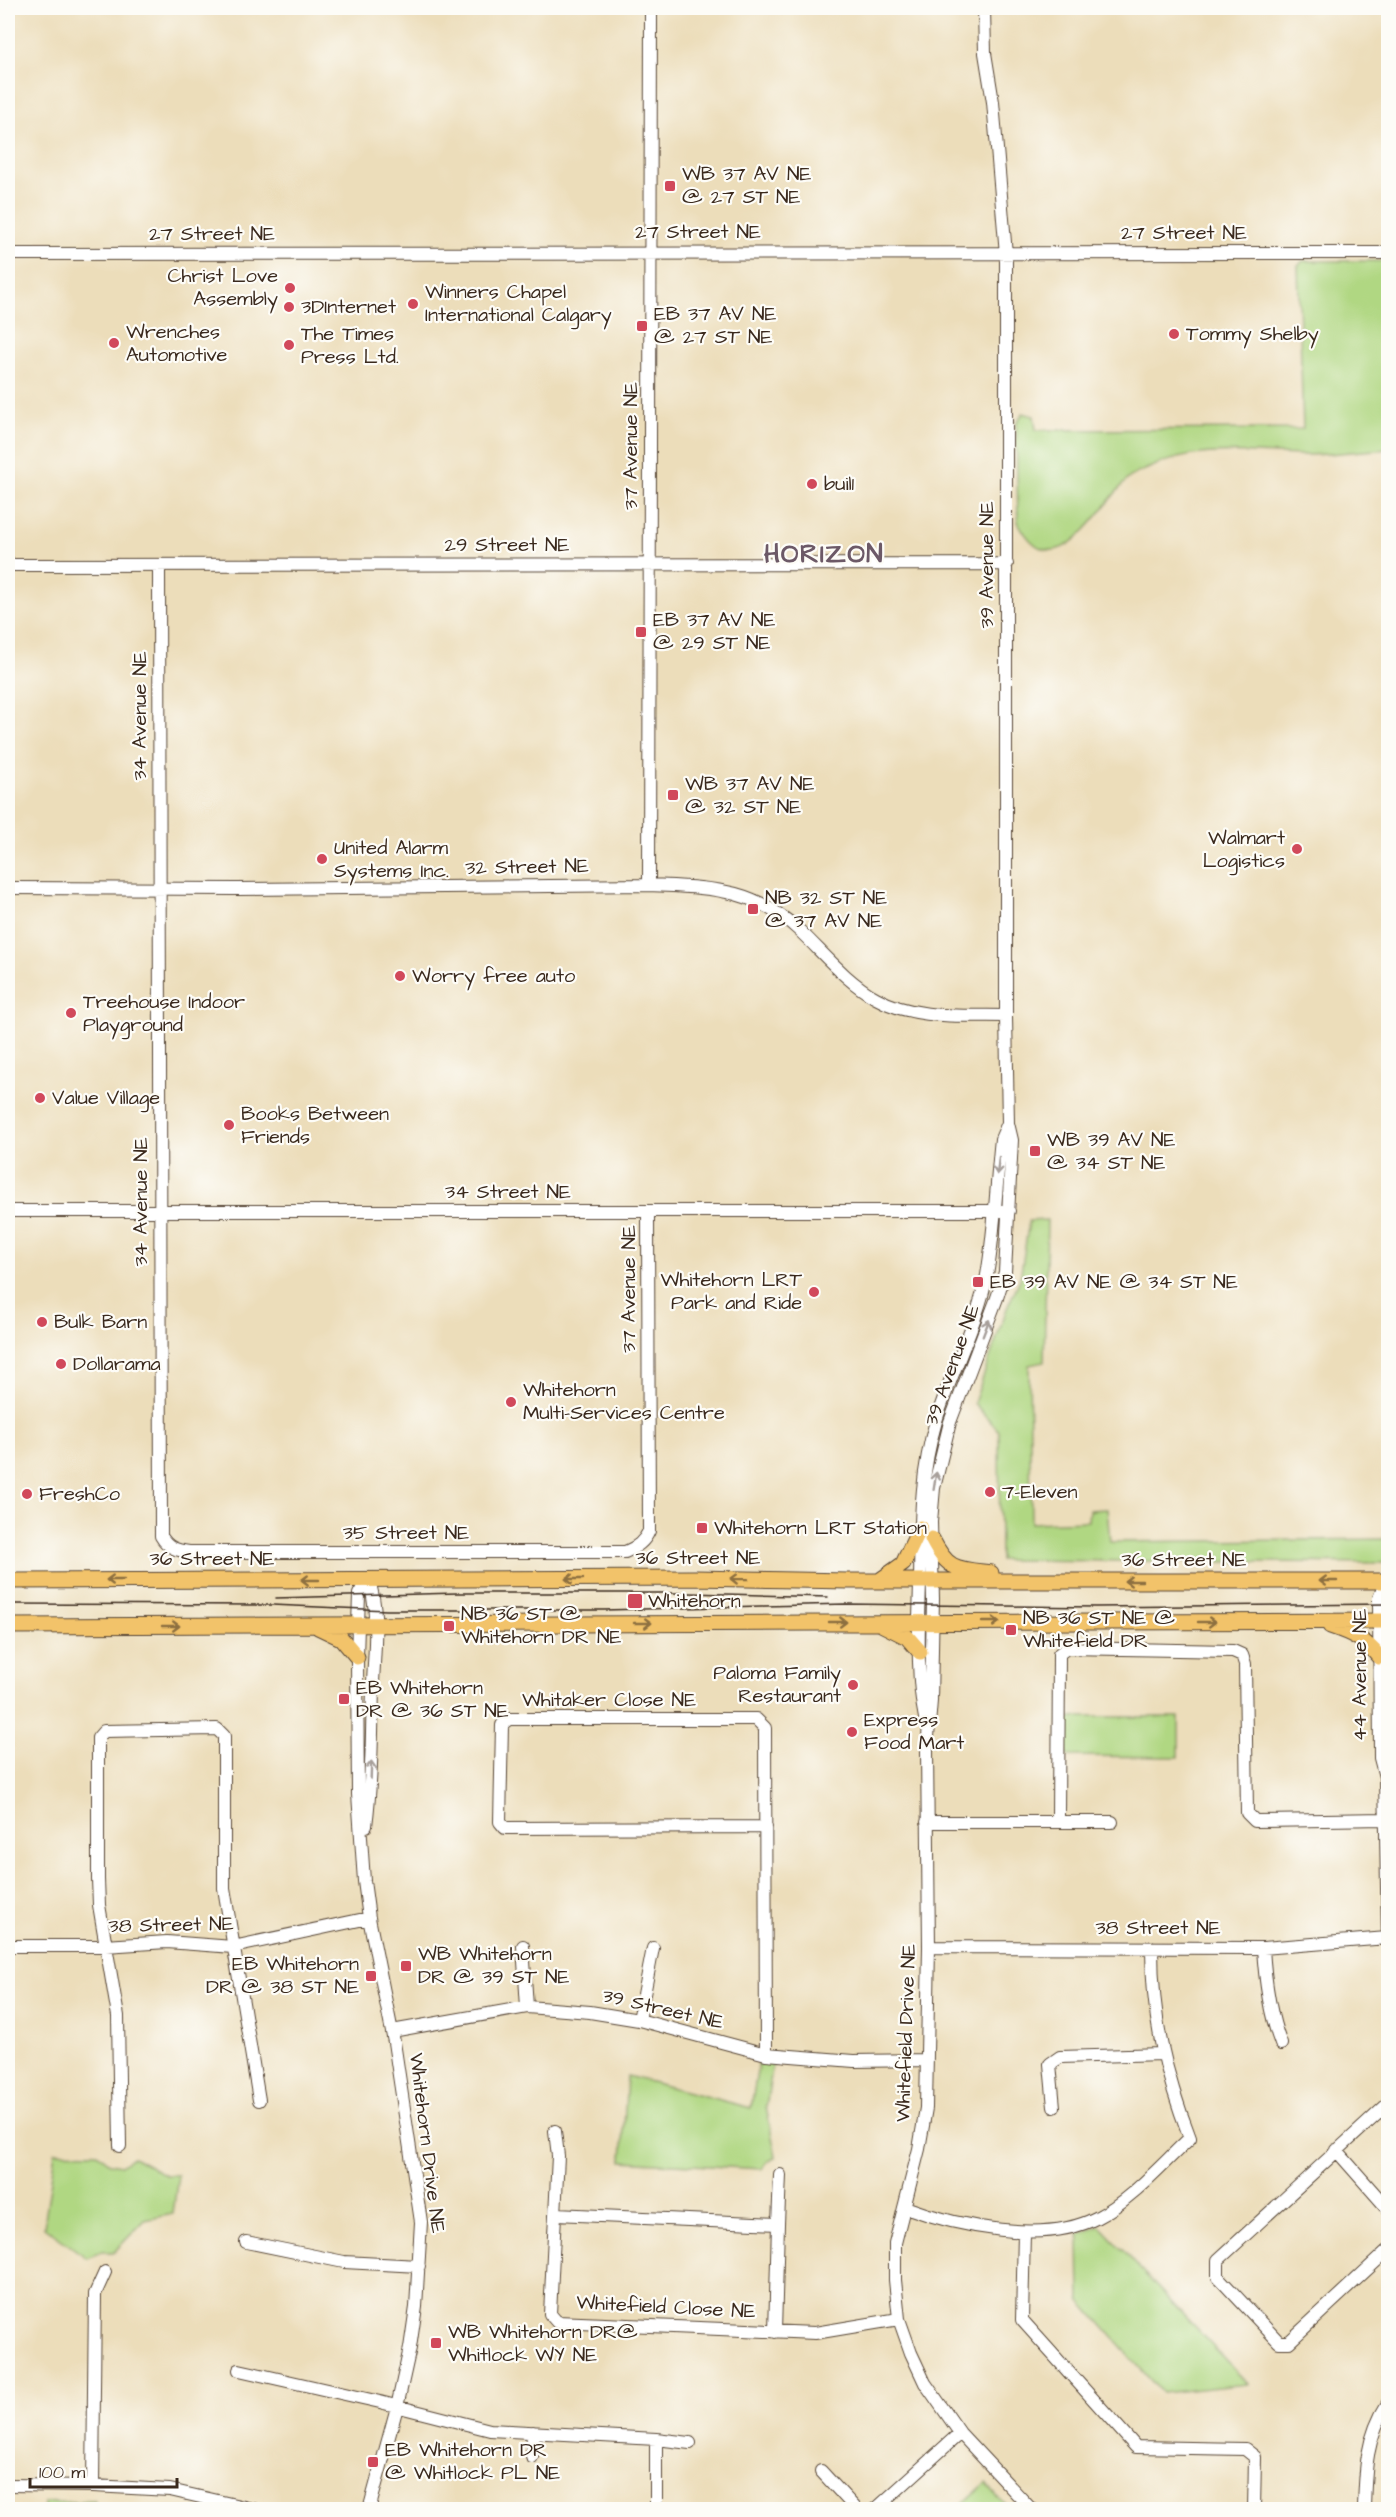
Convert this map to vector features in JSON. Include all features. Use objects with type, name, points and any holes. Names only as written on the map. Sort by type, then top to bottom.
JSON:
[{"type":"main road","points":[[879,1581],[903,1564],[920,1528]]},
{"type":"main road","points":[[932,1539],[948,1564],[963,1569],[992,1573],[1014,1581]]},
{"type":"main road","name":"36 Street NE","points":[[8,1581],[695,1578],[1388,1583]]},
{"type":"main road","points":[[8,1626],[1384,1621]]},
{"type":"main road","points":[[876,1622],[907,1637],[920,1652]]},
{"type":"main road","points":[[1316,1622],[1354,1634],[1370,1645],[1379,1657]]},
{"type":"main road","points":[[315,1626],[341,1638],[357,1657]]},
{"type":"street","name":"37 Avenue NE","points":[[650,885],[651,8]]},
{"type":"street","name":"39 Avenue NE","points":[[926,1581],[932,1539],[934,1488],[939,1461],[956,1402],[1002,1281],[1010,1211],[1012,1140],[1008,1123],[1006,1016],[1006,254],[993,102],[985,53],[984,8]]},
{"type":"street","name":"27 Street NE","points":[[8,254],[1389,253]]},
{"type":"street","name":"29 Street NE","points":[[8,565],[1007,564]]},
{"type":"street","name":"34 Avenue NE","points":[[159,565],[161,1536],[170,1548]]},
{"type":"street","name":"32 Street NE","points":[[8,888],[245,889],[650,885],[722,890],[748,896],[767,905],[799,930],[852,982],[877,999],[916,1012],[1006,1016]]},
{"type":"street","name":"39 Avenue NE","points":[[926,1622],[926,1581],[920,1528],[925,1463],[937,1419],[977,1311],[987,1275],[1001,1139],[1008,1123]]},
{"type":"street","name":"34 Street NE","points":[[8,1211],[1010,1211]]},
{"type":"street","name":"37 Avenue NE","points":[[640,1544],[649,1531],[648,1211]]},
{"type":"street","name":"35 Street NE","points":[[170,1548],[189,1552],[625,1552],[640,1544]]},
{"type":"street","name":"Whitehorn Drive NE","points":[[363,1850],[370,1794],[374,1625],[374,1593],[368,1580]]},
{"type":"street","name":"Whitehorn Drive NE","points":[[368,1580],[359,1594],[357,1657],[358,1794],[364,1881],[369,1918],[392,2031],[421,2222],[412,2338],[397,2407],[369,2510]]},
{"type":"street","name":"44 Avenue NE","points":[[1388,1583],[1379,1598],[1384,1621],[1379,1657],[1380,1758],[1387,1771],[1385,1819],[1388,1942]]},
{"type":"street","name":"Whitefield Drive NE","points":[[926,1622],[920,1652],[922,1701],[927,1725]]},
{"type":"street","name":"Whitefield Drive NE","points":[[926,1622],[931,1701],[927,1725],[929,1947],[926,2108],[919,2149],[895,2243],[894,2280],[899,2319],[910,2353],[925,2383],[960,2433],[1032,2510]]},
{"type":"street","points":[[1058,1820],[1059,1653],[1067,1648],[1233,1650],[1242,1655],[1245,1664],[1247,1813],[1256,1821],[1385,1819]]},
{"type":"street","name":"Whitaker Close NE","points":[[766,1827],[505,1828],[500,1822],[502,1725],[510,1719],[756,1719],[765,1728],[766,1827],[766,2054]]},
{"type":"street","points":[[120,2146],[118,2016],[114,1983],[105,1946],[98,1879],[98,1738],[104,1731],[217,1729],[224,1736],[224,1888],[259,2100]]},
{"type":"street","points":[[927,1822],[1058,1820],[1112,1822]]},
{"type":"street","name":"38 Street NE","points":[[8,1946],[105,1946],[167,1942],[232,1947],[369,1918]]},
{"type":"street","name":"38 Street NE","points":[[929,1947],[1263,1948],[1388,1942]]},
{"type":"street","points":[[523,1946],[527,2007]]},
{"type":"street","points":[[639,2020],[653,1948]]},
{"type":"street","points":[[905,2206],[969,2224],[1024,2232],[1068,2229],[1096,2219],[1120,2203],[1190,2138],[1174,2099],[1162,2054],[1152,1991],[1152,1948]]},
{"type":"street","points":[[1263,1948],[1265,1979],[1272,2020],[1281,2044]]},
{"type":"street","name":"39 Street NE","points":[[392,2031],[527,2007],[590,2012],[639,2020],[766,2054],[854,2061],[926,2060]]},
{"type":"street","points":[[1054,2107],[1050,2064],[1060,2057],[1162,2054]]},
{"type":"street","points":[[1389,2104],[1218,2260],[1218,2277],[1279,2342],[1289,2342],[1389,2250]]},
{"type":"street","name":"Whitefield Close NE","points":[[555,2131],[558,2156],[550,2314],[557,2322],[815,2333],[899,2319]]},
{"type":"street","points":[[1336,2150],[1389,2209]]},
{"type":"street","name":"Whitefield Close NE","points":[[775,2332],[780,2175]]},
{"type":"street","points":[[556,2214],[778,2224]]},
{"type":"street","points":[[1024,2232],[1022,2320],[1136,2447],[1245,2449],[1255,2457],[1254,2510]]},
{"type":"street","points":[[246,2242],[345,2262],[419,2266]]},
{"type":"street","points":[[93,2486],[95,2294],[105,2272]]},
{"type":"street","points":[[239,2370],[490,2430],[690,2443]]},
{"type":"street","points":[[1365,2510],[1365,2470],[1370,2441],[1389,2403]]},
{"type":"street","points":[[532,2457],[533,2432]]},
{"type":"street","points":[[875,2510],[960,2433]]},
{"type":"street","points":[[656,2439],[656,2510]]},
{"type":"street","points":[[821,2471],[857,2510]]},
{"type":"street","points":[[8,2485],[170,2490],[257,2510]]},
{"type":"green space","points":[[1303,261],[1388,261],[1388,449],[1313,455],[1224,452],[1186,456],[1167,461],[1129,478],[1090,524],[1062,548],[1047,550],[1032,542],[1018,522],[1016,423],[1023,413],[1034,416],[1036,430],[1303,429],[1298,265]]},
{"type":"green space","points":[[1047,1220],[1044,1362],[1029,1365],[1031,1523],[1088,1521],[1089,1510],[1107,1509],[1110,1542],[1388,1539],[1388,1563],[1000,1560],[999,1431],[974,1403],[1007,1308],[1020,1279],[1029,1221]]},
{"type":"green space","points":[[1070,1717],[1179,1717],[1179,1757],[1066,1756],[1065,1721]]},
{"type":"green space","points":[[759,2060],[773,2063],[766,2107],[776,2157],[768,2161],[762,2169],[622,2161],[627,2076],[751,2108]]},
{"type":"green space","points":[[55,2152],[97,2153],[110,2163],[121,2165],[133,2157],[166,2175],[178,2175],[173,2214],[145,2220],[114,2252],[101,2252],[87,2258],[44,2227]]},
{"type":"green space","points":[[1100,2226],[1248,2384],[1162,2393],[1080,2300],[1079,2234]]},
{"type":"green space","points":[[986,2483],[1009,2509],[957,2509]]},
{"type":"green space","points":[[95,2501],[93,2509],[44,2509],[44,2503]]},
{"type":"tram line","points":[[276,1598],[457,1593],[689,1593],[828,1597]]},
{"type":"tram line","points":[[8,1604],[272,1605],[387,1610],[604,1610],[846,1604],[1096,1607],[1388,1604]]},
{"type":"place","name":"WB 37 AV NE @ 27 ST NE","points":[[670,186]]},
{"type":"place","name":"Christ Love Assembly","points":[[290,288]]},
{"type":"place","name":"Winners Chapel International Calgary","points":[[413,304]]},
{"type":"place","name":"3DInternet","points":[[289,307]]},
{"type":"place","name":"EB 37 AV NE @ 27 ST NE","points":[[642,326]]},
{"type":"place","name":"Tommy Shelby","points":[[1174,334]]},
{"type":"place","name":"Wrenches Automotive","points":[[114,343]]},
{"type":"place","name":"The Times Press Ltd.","points":[[289,345]]},
{"type":"place","name":"buil1","points":[[812,484]]},
{"type":"place","name":"EB 37 AV NE @ 29 ST NE","points":[[641,632]]},
{"type":"place","name":"WB 37 AV NE @ 32 ST NE","points":[[673,795]]},
{"type":"place","name":"Walmart Logistics","points":[[1297,849]]},
{"type":"place","name":"United Alarm Systems Inc.","points":[[322,859]]},
{"type":"place","name":"NB 32 ST NE @ 37 AV NE","points":[[753,909]]},
{"type":"place","name":"Worry free auto","points":[[400,976]]},
{"type":"place","name":"Treehouse Indoor Playground","points":[[71,1013]]},
{"type":"place","name":"Value Village","points":[[40,1098]]},
{"type":"place","name":"Books Between Friends","points":[[229,1125]]},
{"type":"place","name":"WB 39 AV NE @ 34 ST NE","points":[[1035,1151]]},
{"type":"place","name":"EB 39 AV NE @ 34 ST NE","points":[[978,1282]]},
{"type":"place","name":"Whitehorn LRT Park and Ride","points":[[814,1292]]},
{"type":"place","name":"Bulk Barn","points":[[42,1322]]},
{"type":"place","name":"Dollarama","points":[[61,1364]]},
{"type":"place","name":"Whitehorn Multi-Services Centre","points":[[511,1402]]},
{"type":"place","name":"7-Eleven","points":[[990,1492]]},
{"type":"place","name":"FreshCo","points":[[27,1494]]},
{"type":"place","name":"Whitehorn LRT Station","points":[[702,1528]]},
{"type":"place","name":"Whitehorn","points":[[635,1601]]},
{"type":"place","name":"NB 36 ST @ Whitehorn DR NE","points":[[449,1626]]},
{"type":"place","name":"NB 36 ST NE @ Whitefield DR","points":[[1011,1630]]},
{"type":"place","name":"Paloma Family Restaurant","points":[[853,1685]]},
{"type":"place","name":"EB Whitehorn DR @ 36 ST NE","points":[[344,1699]]},
{"type":"place","name":"Express Food Mart","points":[[852,1732]]},
{"type":"place","name":"WB Whitehorn DR @ 39 ST NE","points":[[406,1966]]},
{"type":"place","name":"EB Whitehorn DR @ 38 ST NE","points":[[371,1976]]},
{"type":"place","name":"WB Whitehorn DR@ Whitlock WY NE","points":[[436,2343]]},
{"type":"place","name":"EB Whitehorn DR @ Whitlock PL NE","points":[[373,2462]]},
{"type":"district","name":"HORIZON","points":[[824,554]]}]
